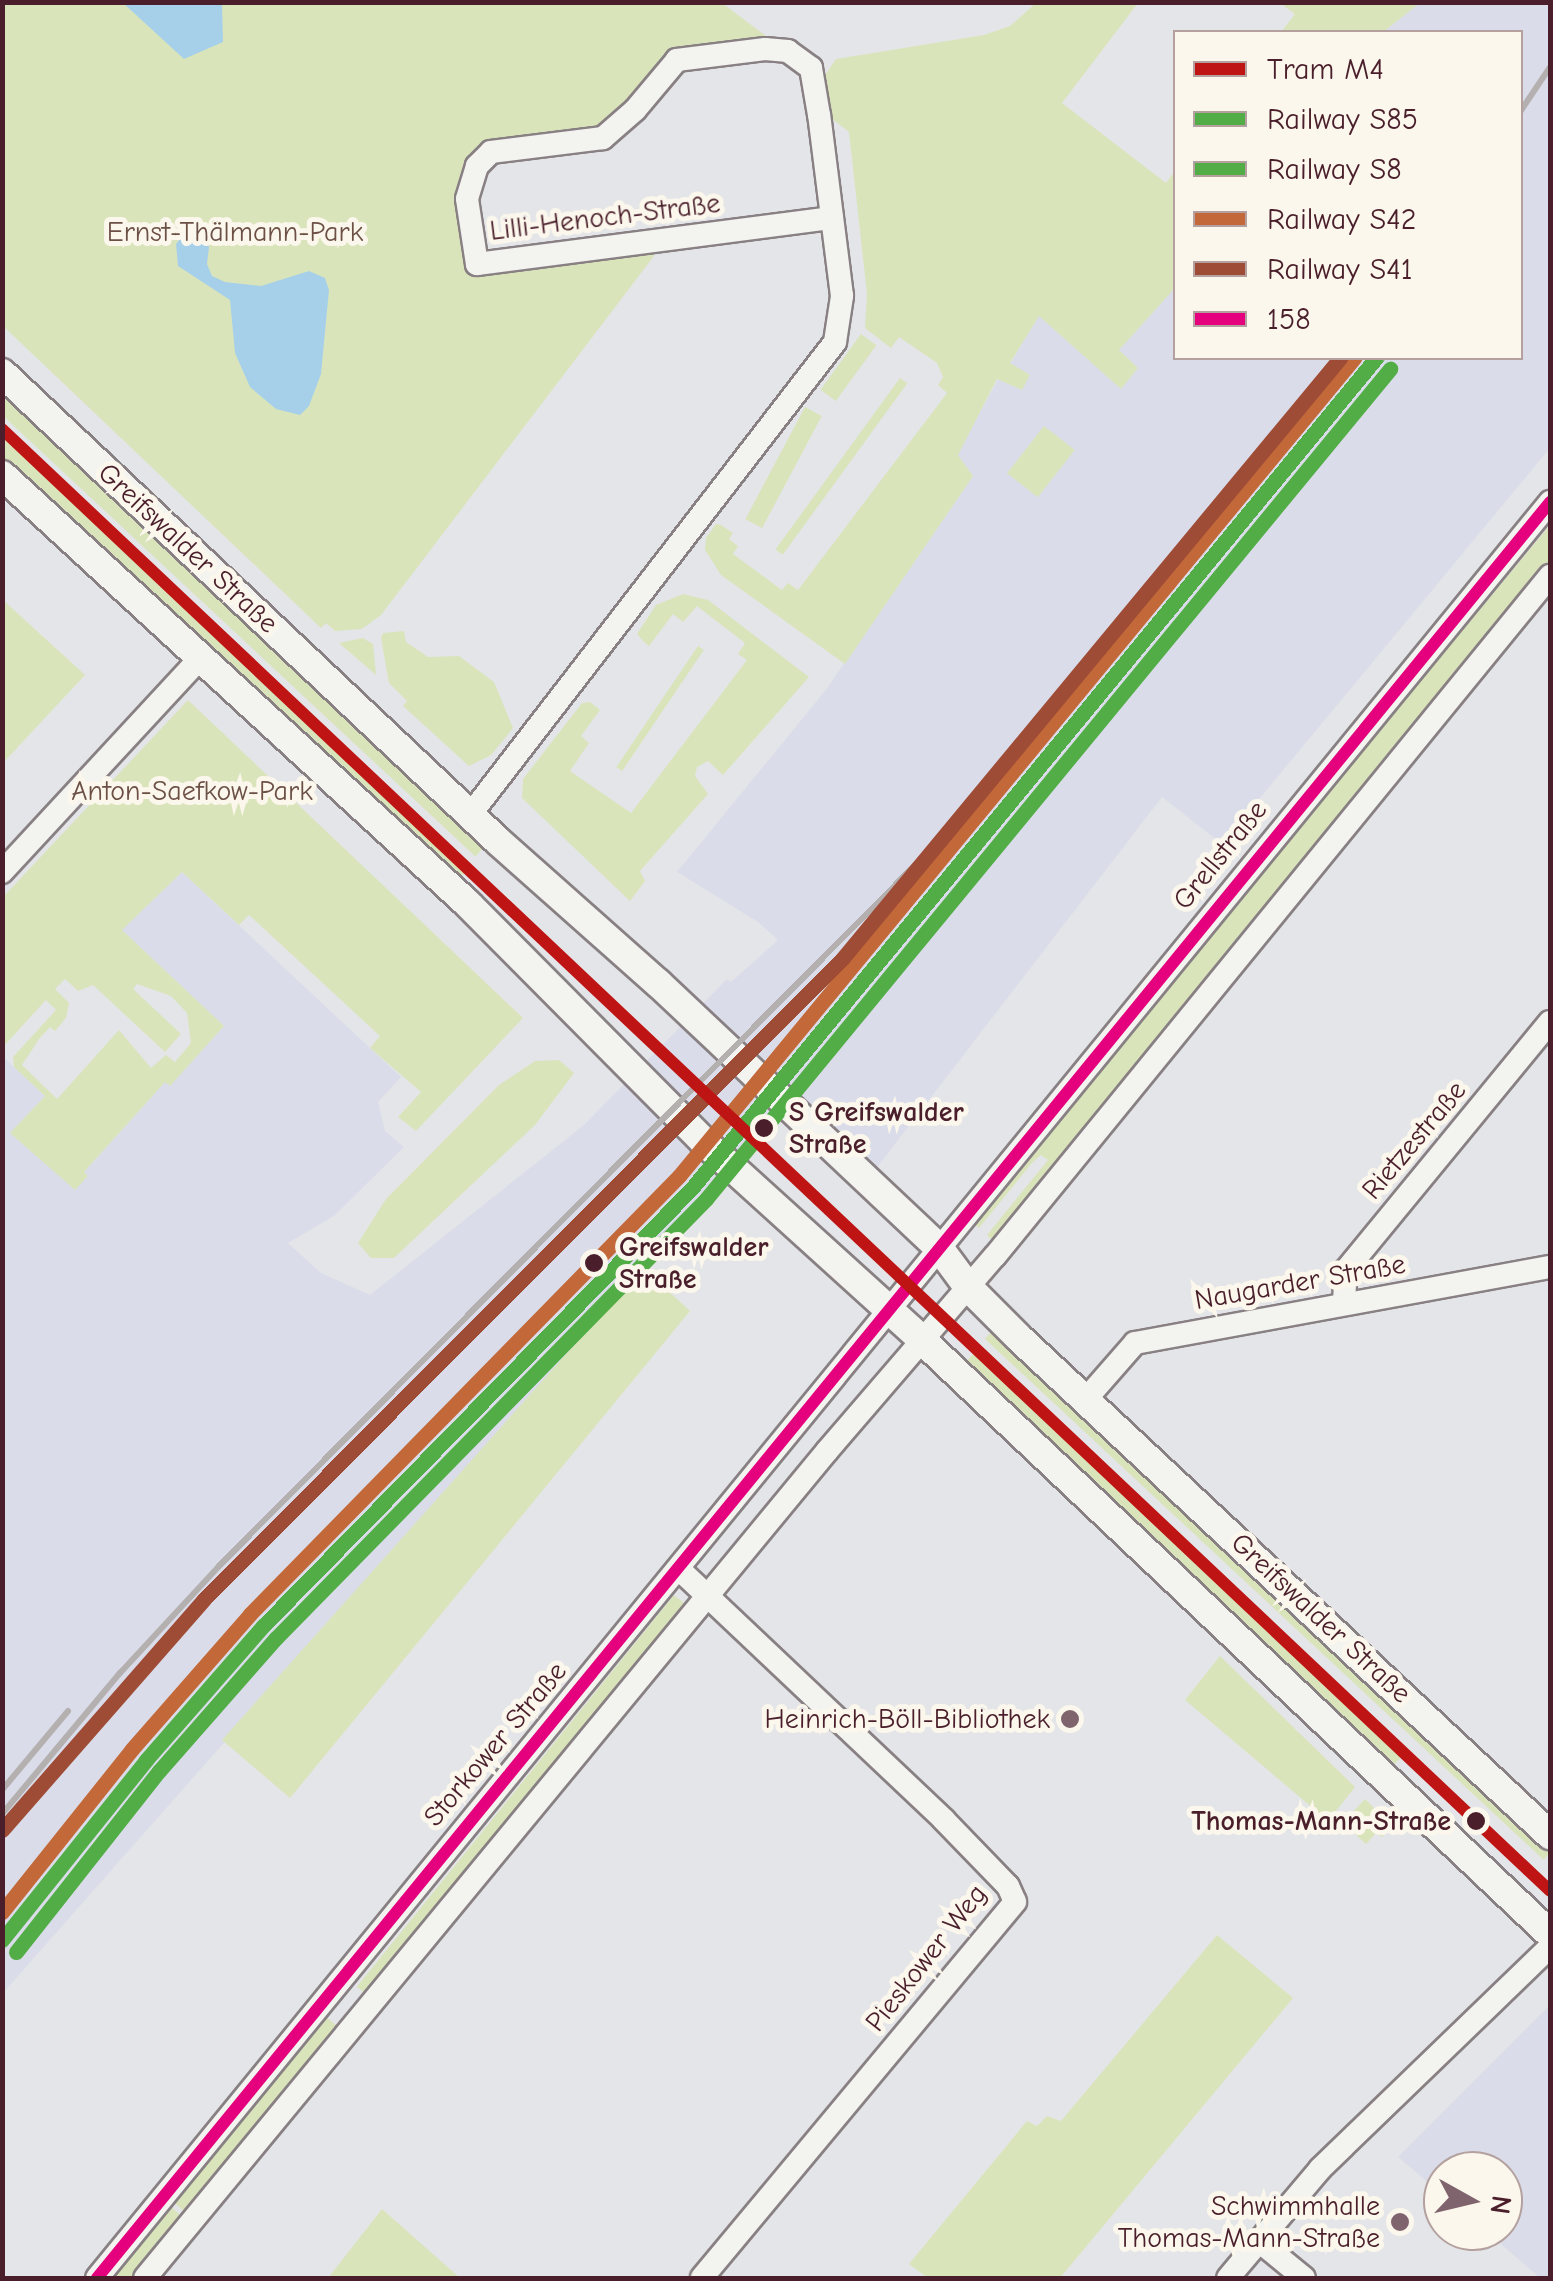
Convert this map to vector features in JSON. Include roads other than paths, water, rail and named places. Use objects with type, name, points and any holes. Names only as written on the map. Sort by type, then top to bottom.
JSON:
[{"type":"main road","name":"Greifswalder Straße","points":[[2,373],[470,815],[658,983],[940,1249],[968,1287],[1550,1834]]},
{"type":"main road","points":[[2,475],[468,904],[704,1142],[921,1339],[1550,1934]]},
{"type":"street","name":"Lilli-Henoch-Straße","points":[[470,815],[836,342],[842,296],[832,218],[810,68],[788,51],[765,49],[677,60],[635,110],[603,138],[491,152],[477,166],[468,199],[476,264],[832,218]]},
{"type":"street","name":"Grellstraße","points":[[940,1249],[1550,502]]},
{"type":"street","points":[[146,2278],[968,1287],[1550,576]]},
{"type":"street","points":[[2,872],[200,658]]},
{"type":"street","name":"Rietzestraße","points":[[1344,1303],[1346,1270],[1550,1022]]},
{"type":"street","name":"Storkower Straße","points":[[97,2278],[940,1249]]},
{"type":"street","name":"Naugarder Straße","points":[[1086,1400],[1135,1343],[1550,1267]]},
{"type":"street","name":"Pieskower Weg","points":[[679,1569],[943,1818],[1008,1886],[1015,1902],[702,2278]]},
{"type":"street","points":[[1228,2278],[1320,2168],[1550,1947]]},
{"type":"street","points":[[1259,2241],[1304,2278]]},
{"type":"water","points":[[123,3],[222,3],[223,42],[184,59]]},
{"type":"water","points":[[196,228],[205,235],[209,247],[207,264],[212,276],[225,282],[261,286],[309,271],[325,278],[329,290],[321,374],[309,406],[300,415],[276,409],[250,387],[235,353],[230,300],[178,266],[176,244],[188,229]]},
{"type":"railway","points":[[1523,108],[1550,67]]},
{"type":"railway","points":[[2,1814],[120,1673],[219,1566],[924,856],[1055,708],[1341,360]]},
{"type":"railway","points":[[2,1790],[68,1711]]},
{"type":"tram line","name":"M4","points":[[2,429],[1550,1891]]},
{"type":"rail line","name":"S41","points":[[2,1830],[204,1599],[842,959],[1338,360]]},
{"type":"rail line","name":"S42","points":[[2,1912],[132,1749],[250,1614],[679,1176],[1352,360]]},
{"type":"rail line","name":"S85","points":[[2,1940],[146,1760],[263,1626],[692,1188],[1374,360]]},
{"type":"rail line","name":"S8","points":[[16,1952],[159,1771],[276,1638],[706,1199],[1390,369]]},
{"type":"place","name":"S Greifswalder Straße","points":[[764,1128]]},
{"type":"place","name":"Greifswalder Straße","points":[[594,1263]]},
{"type":"place","name":"Heinrich-Böll-Bibliothek","points":[[1070,1719]]},
{"type":"place","name":"Thomas-Mann-Straße","points":[[1476,1821]]},
{"type":"place","name":"Schwimmhalle Thomas-Mann-Straße","points":[[1400,2222]]},
{"type":"park label","name":"Ernst-Thälmann-Park","points":[[235,232]]},
{"type":"park label","name":"Anton-Saefkow-Park","points":[[192,791]]}]
